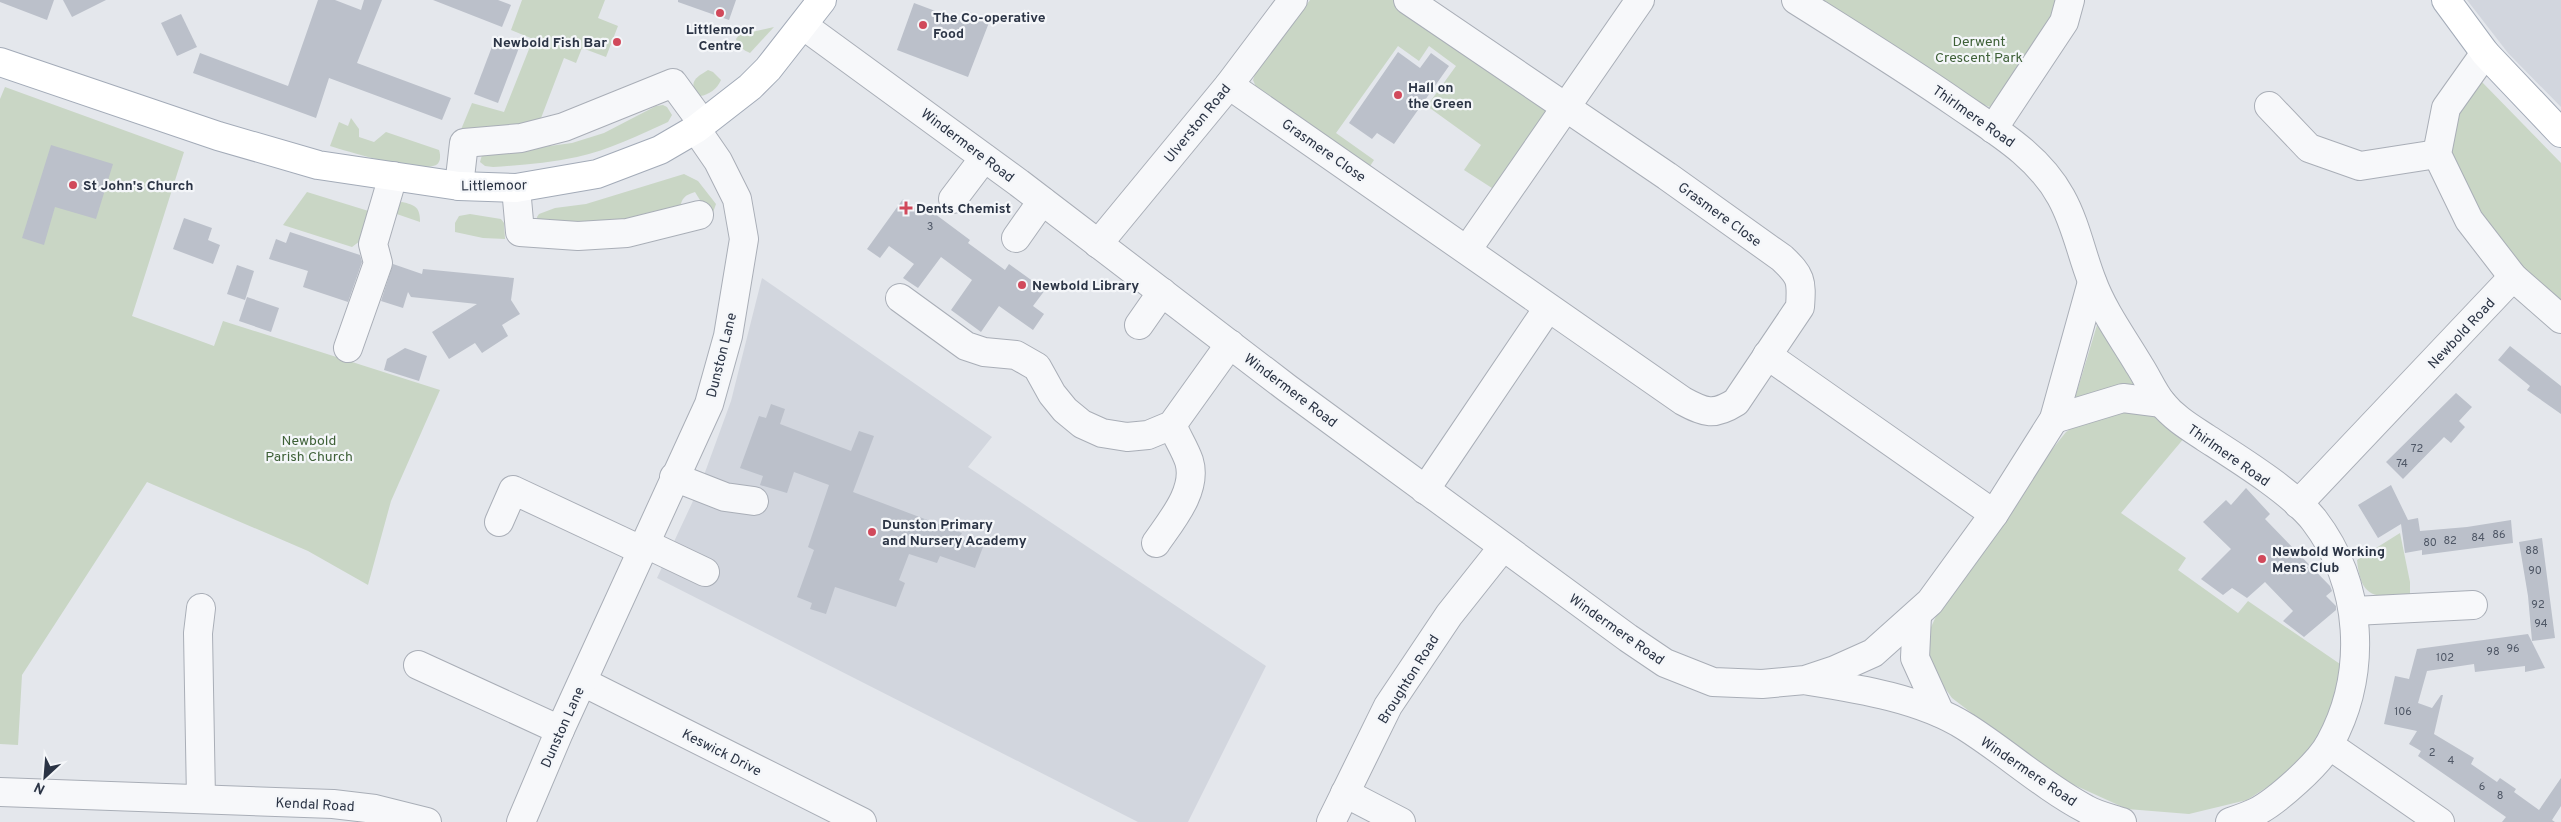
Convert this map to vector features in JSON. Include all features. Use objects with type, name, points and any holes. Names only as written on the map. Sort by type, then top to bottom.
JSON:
[{"type":"main road","name":"Littlemoor","points":[[0,62],[218,136],[318,165],[459,186],[516,188],[597,174],[660,150],[700,126],[755,82],[804,26],[822,0]]},
{"type":"main road","points":[[2446,0],[2485,53],[2561,133]]},
{"type":"street","name":"Ulverston Road","points":[[1098,244],[1229,85],[1293,0]]},
{"type":"street","name":"Grasmere Close","points":[[1229,85],[1548,308],[1700,410],[1720,412],[1736,402],[1800,307],[1801,290],[1797,273],[1782,258],[1667,176],[1564,108],[1408,0]]},
{"type":"street","points":[[1467,250],[1640,0]]},
{"type":"street","name":"Thirlmere Road","points":[[1796,0],[1916,76],[2030,155],[2060,195],[2077,230],[2092,282],[2110,317],[2162,403],[2181,421],[2247,465],[2298,504],[2314,520],[2342,566],[2354,611],[2356,648],[2353,679],[2342,716],[2329,746]]},
{"type":"street","points":[[1993,129],[2064,22],[2070,0]]},
{"type":"street","name":"Windermere Road","points":[[804,26],[1042,201],[1425,490],[1665,663],[1714,682],[1762,684],[1805,680],[1836,670],[1873,653],[1917,615],[1930,602],[1994,514]]},
{"type":"street","points":[[2485,53],[2446,108],[2437,154],[2469,220],[2513,277],[2561,319]]},
{"type":"street","points":[[459,186],[464,143],[520,138],[564,128],[672,83],[700,126]]},
{"type":"street","points":[[2269,106],[2309,148],[2360,166],[2437,154]]},
{"type":"street","name":"Dunston Lane","points":[[521,822],[560,730],[708,404],[728,336],[744,238],[737,198],[700,126]]},
{"type":"street","points":[[953,199],[984,158]]},
{"type":"street","points":[[348,348],[378,263],[374,244],[393,176]]},
{"type":"street","points":[[516,188],[520,232],[578,236],[627,234],[698,214]]},
{"type":"street","points":[[1016,238],[1042,201]]},
{"type":"street","name":"Newbold Road","points":[[2298,504],[2409,389],[2513,277]]},
{"type":"street","points":[[1767,355],[1994,514],[2054,419],[2092,282]]},
{"type":"street","points":[[1139,325],[1162,292]]},
{"type":"street","points":[[900,298],[966,346],[984,352],[1016,355],[1037,367],[1052,394],[1065,410],[1082,424],[1102,433],[1127,436],[1148,435],[1172,425],[1230,344]]},
{"type":"street","points":[[1425,490],[1548,308]]},
{"type":"street","points":[[2054,419],[2123,398],[2162,403]]},
{"type":"street","points":[[1169,537],[1190,482],[1189,462],[1172,425]]},
{"type":"street","points":[[674,477],[725,497],[754,502]]},
{"type":"street","points":[[498,522],[513,490],[705,572]]},
{"type":"street","name":"Broughton Road","points":[[1331,822],[1388,706],[1449,614],[1503,547]]},
{"type":"street","points":[[2354,611],[2473,605]]},
{"type":"street","points":[[200,608],[198,633],[201,799]]},
{"type":"street","points":[[1917,615],[1915,658],[1940,713]]},
{"type":"street","points":[[418,665],[560,730]]},
{"type":"street","name":"Windermere Road","points":[[1805,680],[1864,690],[1940,713],[1966,727],[2037,779],[2087,810],[2122,822]]},
{"type":"street","name":"Keswick Drive","points":[[582,682],[862,822]]},
{"type":"street","points":[[2230,822],[2259,810],[2287,789],[2301,778],[2329,746],[2440,822]]},
{"type":"street","name":"Kendal Road","points":[[0,792],[333,804],[377,815],[427,822]]},
{"type":"street","points":[[1345,793],[1401,822]]},
{"type":"shaded area","points":[[2467,0],[2561,0],[2561,107],[2508,53]]},
{"type":"shaded area","name":"Dunston Primary and Nursery Academy","points":[[762,278],[992,437],[968,467],[1266,666],[1188,822],[1138,822],[657,578],[700,486],[731,401]]},
{"type":"green space","points":[[522,0],[605,0],[598,18],[618,26],[606,57],[582,48],[576,63],[564,58],[538,126],[460,132],[472,103],[504,112],[533,39],[511,30]]},
{"type":"green space","points":[[1310,0],[1395,0],[1547,110],[1546,115],[1495,190],[1464,170],[1481,145],[1427,106],[1456,66],[1429,46],[1419,61],[1398,46],[1336,133],[1374,160],[1370,166],[1256,87],[1253,80],[1256,71]]},
{"type":"green space","name":"Derwent Crescent Park","points":[[1816,0],[2060,0],[2057,16],[2003,102],[1990,107],[1965,98]]},
{"type":"green space","points":[[774,27],[750,53],[738,44],[736,39],[739,35]]},
{"type":"green space","points":[[708,70],[721,80],[712,91],[700,96],[693,84],[696,78]]},
{"type":"green space","points":[[2480,80],[2561,163],[2561,303],[2527,272],[2491,229],[2462,183],[2453,161],[2449,140],[2452,123],[2455,115]]},
{"type":"green space","name":"Newbold Parish Church","points":[[5,87],[184,152],[132,316],[214,346],[223,321],[440,390],[391,501],[368,585],[308,551],[147,482],[22,675],[18,745],[0,744],[0,99]]},
{"type":"green space","points":[[663,105],[667,107],[672,115],[668,122],[624,142],[589,154],[524,165],[493,167],[485,166],[480,162],[482,155],[572,143],[604,133],[656,106]]},
{"type":"green space","points":[[351,118],[359,129],[359,137],[374,142],[386,132],[439,150],[438,164],[423,167],[397,164],[330,146],[339,122],[348,126]]},
{"type":"green space","points":[[684,174],[698,181],[716,204],[711,218],[695,192],[684,198],[680,210],[615,226],[537,222],[539,214],[555,208],[586,204]]},
{"type":"green space","points":[[307,192],[375,213],[364,238],[352,247],[283,225]]},
{"type":"green space","points":[[402,202],[410,204],[418,210],[420,222],[388,211],[392,204]]},
{"type":"green space","points":[[470,214],[501,219],[504,223],[505,239],[483,238],[455,232],[455,223],[459,216]]},
{"type":"green space","points":[[2097,325],[2139,387],[2075,398]]},
{"type":"green space","points":[[2130,410],[2159,418],[2185,437],[2121,513],[2186,558],[2178,570],[2238,613],[2248,601],[2340,664],[2337,699],[2322,736],[2306,754],[2278,780],[2247,800],[2189,814],[2127,809],[2072,784],[2016,747],[1952,698],[1928,665],[1927,636],[1942,603],[2046,457],[2066,432],[2093,413]]},
{"type":"green space","points":[[2400,533],[2410,582],[2410,596],[2388,597],[2373,594],[2362,583],[2357,560]]},
{"type":"building","points":[[0,0],[54,0],[47,20],[0,2]]},
{"type":"building","points":[[63,0],[106,0],[72,17]]},
{"type":"building","points":[[318,0],[335,0],[361,10],[364,0],[382,0],[357,63],[451,98],[442,120],[329,78],[316,118],[193,73],[200,53],[288,86]]},
{"type":"building","points":[[433,0],[498,0],[511,5],[502,27]]},
{"type":"building","name":"Littlemoor Centre","points":[[678,0],[736,0],[729,20],[678,2]]},
{"type":"building","points":[[914,3],[962,21],[966,11],[990,20],[968,77],[897,50]]},
{"type":"building","points":[[181,14],[197,47],[177,56],[161,23]]},
{"type":"building","points":[[496,36],[520,45],[498,103],[474,94]]},
{"type":"building","name":"Hall on the Green","points":[[1398,52],[1420,68],[1431,53],[1449,66],[1394,144],[1377,133],[1372,139],[1349,123]]},
{"type":"building","name":"St John's Church","points":[[51,145],[113,164],[96,219],[55,207],[44,245],[22,238]]},
{"type":"building","points":[[903,199],[919,211],[923,205],[970,240],[968,243],[1005,270],[1009,264],[1045,290],[1033,306],[1044,314],[1033,330],[999,306],[981,332],[951,310],[972,280],[941,257],[918,288],[903,278],[914,264],[889,246],[880,258],[867,249]]},
{"type":"building","points":[[184,218],[212,228],[208,240],[220,245],[213,264],[173,249]]},
{"type":"building","points":[[290,232],[360,255],[362,262],[348,302],[303,287],[308,271],[269,259],[276,239],[286,243]]},
{"type":"building","points":[[393,264],[422,274],[423,269],[514,278],[511,300],[520,314],[502,325],[508,336],[482,353],[475,343],[449,359],[432,332],[477,304],[411,297],[408,292],[403,308],[381,301]]},
{"type":"building","points":[[237,265],[254,271],[245,300],[227,294]]},
{"type":"building","points":[[247,297],[279,308],[271,332],[239,321]]},
{"type":"building","points":[[2510,346],[2561,386],[2561,414],[2527,390],[2530,386],[2498,360]]},
{"type":"building","points":[[405,348],[427,356],[419,381],[384,370],[387,359]]},
{"type":"building","points":[[2456,393],[2472,407],[2459,421],[2465,427],[2451,443],[2444,437],[2403,479],[2386,462]]},
{"type":"building","points":[[771,404],[785,409],[780,424],[851,451],[859,431],[874,436],[853,492],[962,533],[959,538],[983,547],[975,568],[940,556],[937,563],[909,554],[899,580],[905,583],[896,607],[835,587],[826,614],[810,609],[812,603],[797,597],[814,550],[808,547],[829,485],[794,472],[787,493],[760,485],[763,476],[740,468],[759,416],[766,418]]},
{"type":"building","points":[[2391,485],[2408,520],[2418,518],[2420,531],[2467,527],[2511,520],[2513,543],[2422,555],[2422,550],[2405,553],[2401,524],[2378,538],[2358,505]]},
{"type":"building","name":"Newbold Working Mens Club","points":[[2246,488],[2270,514],[2265,519],[2330,586],[2332,591],[2326,596],[2336,606],[2336,610],[2304,637],[2283,621],[2293,611],[2265,582],[2247,598],[2232,588],[2223,595],[2201,579],[2231,549],[2203,522],[2226,500],[2231,505]]},
{"type":"building","points":[[2542,538],[2555,638],[2532,641],[2528,596],[2519,542]]},
{"type":"building","points":[[2528,634],[2545,668],[2525,672],[2525,666],[2475,672],[2474,664],[2427,671],[2418,703],[2432,708],[2441,695],[2443,695],[2434,734],[2474,758],[2471,764],[2497,782],[2500,778],[2516,789],[2514,792],[2539,810],[2561,778],[2561,806],[2552,820],[2555,822],[2502,822],[2506,817],[2418,756],[2421,751],[2409,744],[2417,731],[2384,724],[2395,676],[2409,679],[2417,649]]},
{"type":"place","name":"Littlemoor Centre","points":[[720,13]]},
{"type":"place","name":"The Co-operative Food","points":[[923,25]]},
{"type":"place","name":"Newbold Fish Bar","points":[[617,42]]},
{"type":"place","name":"Hall on the Green","points":[[1398,95]]},
{"type":"place","name":"St John's Church","points":[[73,185]]},
{"type":"place","name":"Dents Chemist","points":[[906,208]]},
{"type":"place","name":"Newbold Library","points":[[1022,285]]},
{"type":"place","name":"Dunston Primary and Nursery Academy","points":[[872,532]]},
{"type":"place","name":"Newbold Working Mens Club","points":[[2262,559]]}]
